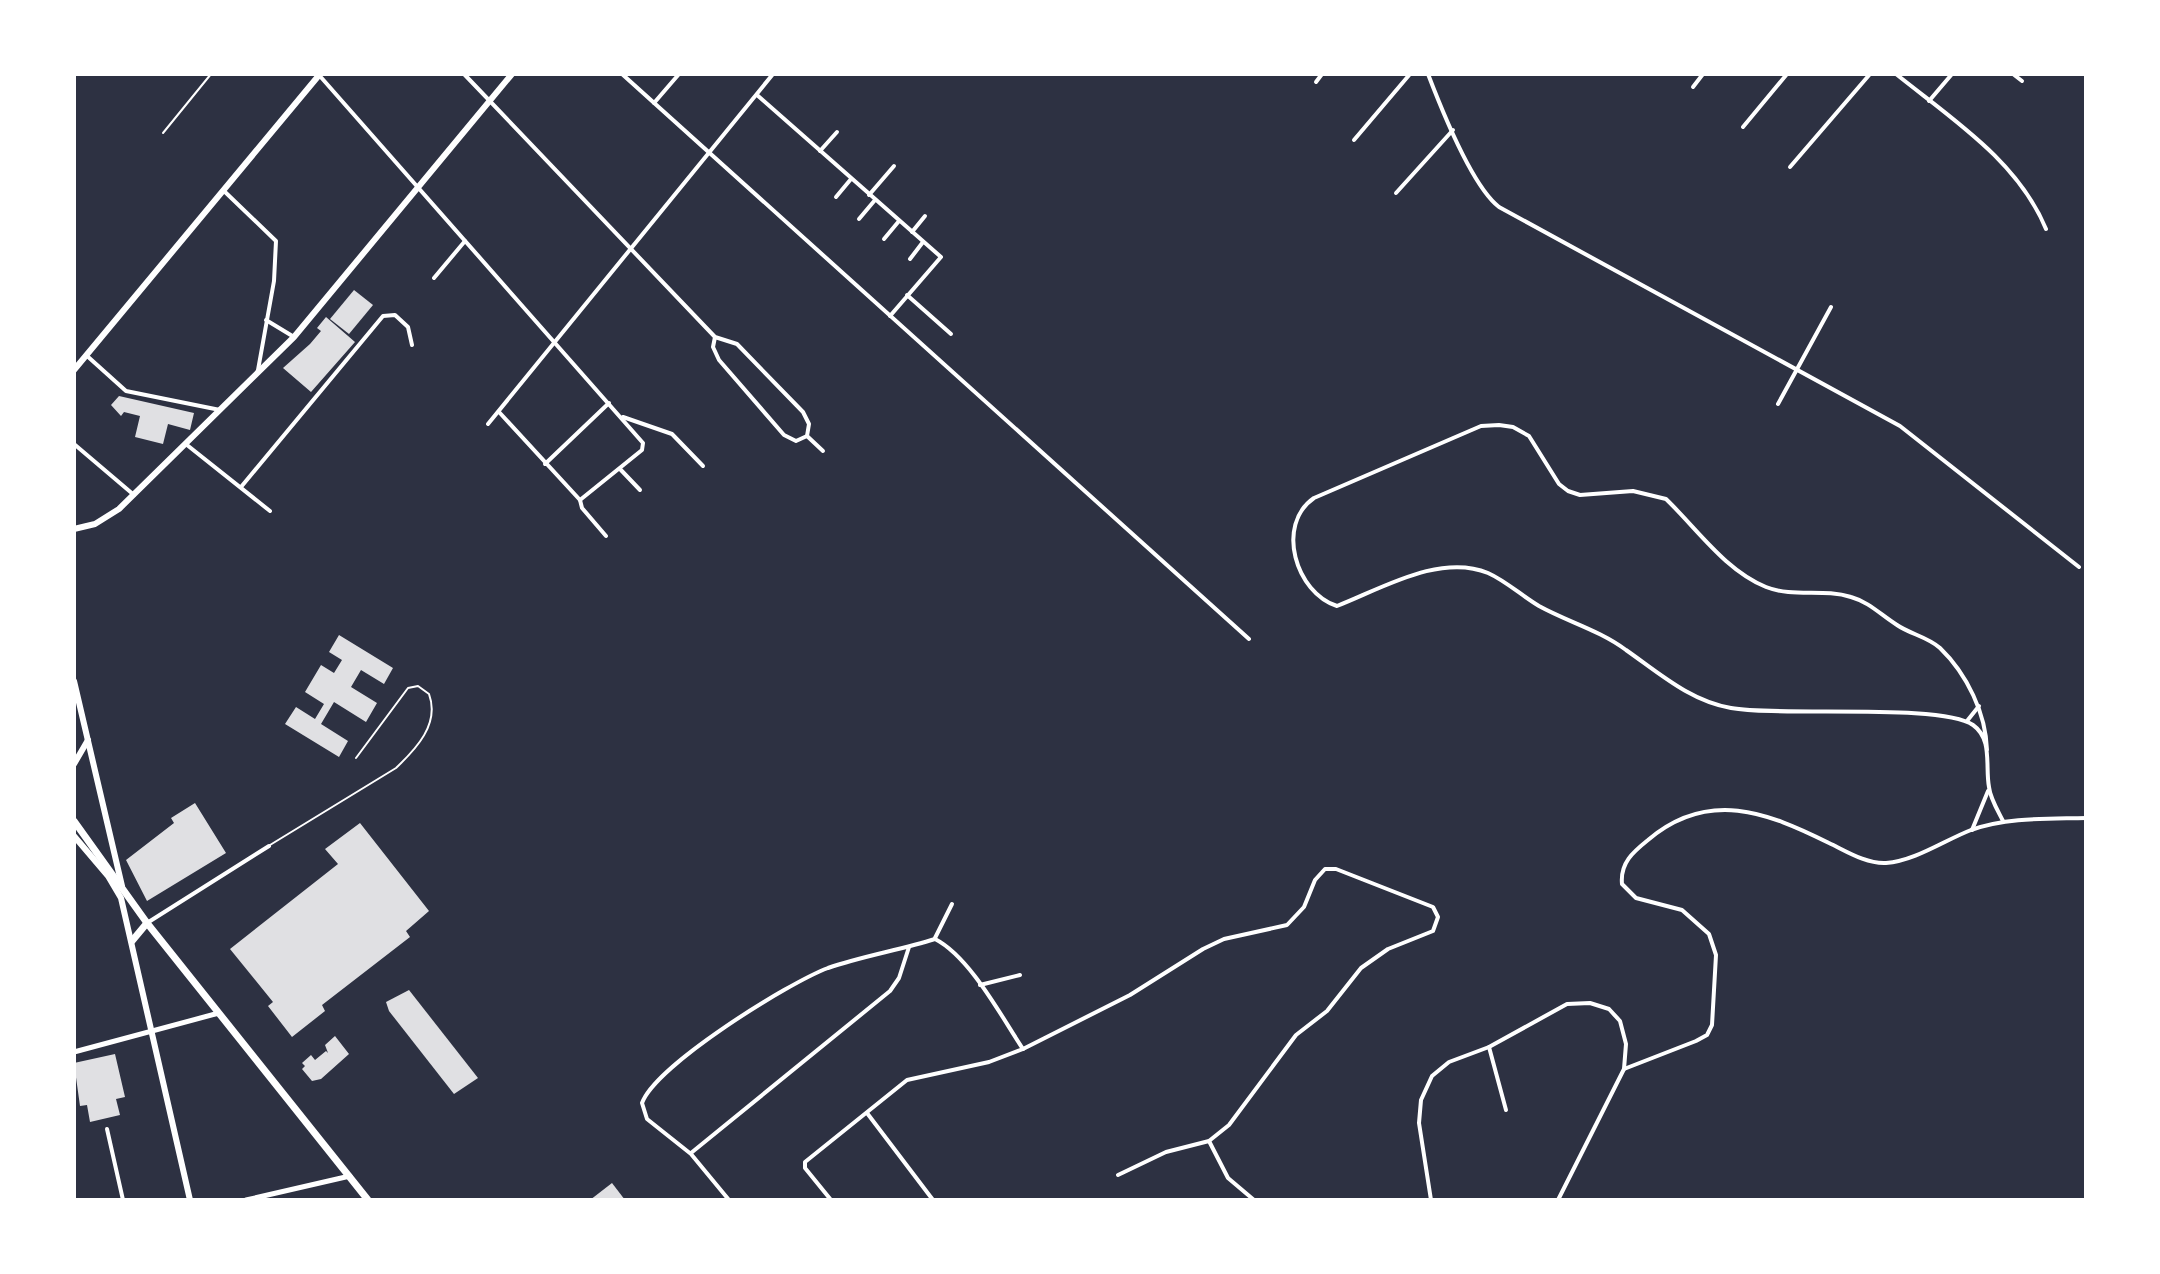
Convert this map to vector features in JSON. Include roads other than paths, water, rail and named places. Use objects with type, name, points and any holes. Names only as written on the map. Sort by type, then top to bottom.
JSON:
[{"type":"main road","points":[[74,529],[106,519],[257,376],[294,337],[512,74]]},
{"type":"main road","points":[[74,370],[319,75]]},
{"type":"main road","points":[[74,681],[190,1200]]},
{"type":"main road","points":[[74,764],[88,740]]},
{"type":"main road","points":[[74,821],[120,890]]},
{"type":"main road","points":[[74,836],[368,1200]]},
{"type":"main road","points":[[132,941],[147,923]]},
{"type":"street","points":[[464,74],[715,337],[737,344],[803,412],[809,424],[807,436]]},
{"type":"street","points":[[622,74],[1249,639]]},
{"type":"street","points":[[654,103],[679,74]]},
{"type":"street","points":[[488,424],[773,74]]},
{"type":"street","points":[[1316,82],[1322,74]]},
{"type":"street","points":[[1354,140],[1410,74]]},
{"type":"street","points":[[1428,74],[1480,186],[1499,207],[1918,438],[2079,567]]},
{"type":"street","points":[[1693,87],[1703,74]]},
{"type":"street","points":[[1743,127],[1787,74]]},
{"type":"street","points":[[1790,167],[1870,74]]},
{"type":"street","points":[[1896,74],[2004,162],[2038,210],[2046,229]]},
{"type":"street","points":[[1929,101],[1952,74]]},
{"type":"street","points":[[2013,74],[2022,81]]},
{"type":"street","points":[[319,75],[609,403],[643,447],[580,500]]},
{"type":"street","points":[[757,95],[941,257],[890,316]]},
{"type":"street","points":[[1396,193],[1453,130]]},
{"type":"street","points":[[820,151],[837,132]]},
{"type":"street","points":[[869,195],[894,166]]},
{"type":"street","points":[[836,197],[851,179]]},
{"type":"street","points":[[223,190],[276,241],[257,376]]},
{"type":"street","points":[[859,219],[875,200]]},
{"type":"street","points":[[912,232],[925,216]]},
{"type":"street","points":[[884,239],[899,221]]},
{"type":"street","points":[[434,278],[465,241]]},
{"type":"street","points":[[910,259],[923,242]]},
{"type":"street","points":[[907,295],[951,334]]},
{"type":"street","points":[[1778,404],[1831,307]]},
{"type":"street","points":[[241,487],[383,316],[395,315],[403,321],[412,345]]},
{"type":"street","points":[[266,320],[294,337]]},
{"type":"street","points":[[715,337],[713,347],[719,360],[784,435],[796,441],[807,436]]},
{"type":"street","points":[[86,355],[126,391],[222,411]]},
{"type":"street","points":[[545,464],[609,403]]},
{"type":"street","points":[[498,412],[580,500],[582,508],[606,536]]},
{"type":"street","points":[[621,417],[672,434],[703,466]]},
{"type":"street","points":[[1987,750],[1981,733],[1967,721],[1943,715],[1733,708],[1697,698],[1606,635],[1539,606],[1488,573],[1460,566],[1431,570],[1337,606],[1313,593],[1301,572],[1292,538],[1295,520],[1314,498],[1481,426],[1513,427],[1537,445],[1559,484],[1568,491],[1580,495],[1652,493],[1666,499],[1732,568],[1760,584],[1795,593],[1849,596],[1869,603],[1902,628],[1939,647],[1979,706],[1987,727],[1989,789],[2003,821]]},
{"type":"street","points":[[807,436],[823,451]]},
{"type":"street","points":[[74,444],[134,495]]},
{"type":"street","points":[[187,445],[270,511]]},
{"type":"street","points":[[620,469],[640,490]]},
{"type":"street","points":[[1967,721],[1979,706]]},
{"type":"street","points":[[1972,830],[1989,789]]},
{"type":"street","points":[[1624,1069],[1696,1041],[1707,1035],[1712,1025],[1711,1000],[1716,955],[1709,934],[1682,910],[1636,898],[1622,884],[1621,875],[1627,859],[1666,826],[1690,816],[1741,809],[1783,819],[1861,858],[1880,863],[1902,859],[1972,830],[2003,821],[2086,818]]},
{"type":"street","points":[[147,923],[269,846]]},
{"type":"street","points":[[831,1200],[805,1168],[805,1162],[907,1080],[989,1062],[1023,1049],[1130,995],[1214,944],[1287,925],[1304,907],[1319,875],[1331,868],[1428,903],[1436,911],[1437,927],[1388,949],[1361,968],[1327,1011],[1296,1035],[1246,1107],[1209,1141],[1166,1152],[1118,1175]]},
{"type":"street","points":[[935,939],[952,904]]},
{"type":"street","points":[[729,1200],[691,1154],[644,1114],[644,1098],[660,1076],[800,981],[845,963],[935,939],[945,944],[980,985],[1023,1049]]},
{"type":"street","points":[[691,1154],[890,991],[903,968],[909,947]]},
{"type":"street","points":[[980,985],[1020,975]]},
{"type":"street","points":[[1431,1200],[1419,1123],[1424,1088],[1449,1062],[1489,1047],[1567,1004],[1590,1003],[1609,1009],[1620,1021],[1626,1044],[1624,1069],[1558,1200]]},
{"type":"street","points":[[74,1052],[154,1033],[219,1013]]},
{"type":"street","points":[[1489,1047],[1506,1110]]},
{"type":"street","points":[[866,1112],[933,1200]]},
{"type":"street","points":[[107,1129],[123,1200]]},
{"type":"street","points":[[1209,1141],[1228,1178],[1254,1200]]},
{"type":"street","points":[[246,1200],[350,1176]]},
{"type":"lane","points":[[163,133],[211,74]]},
{"type":"lane","points":[[269,846],[396,768],[413,751],[428,727],[432,712],[429,694],[418,686],[408,688],[356,758]]}]
